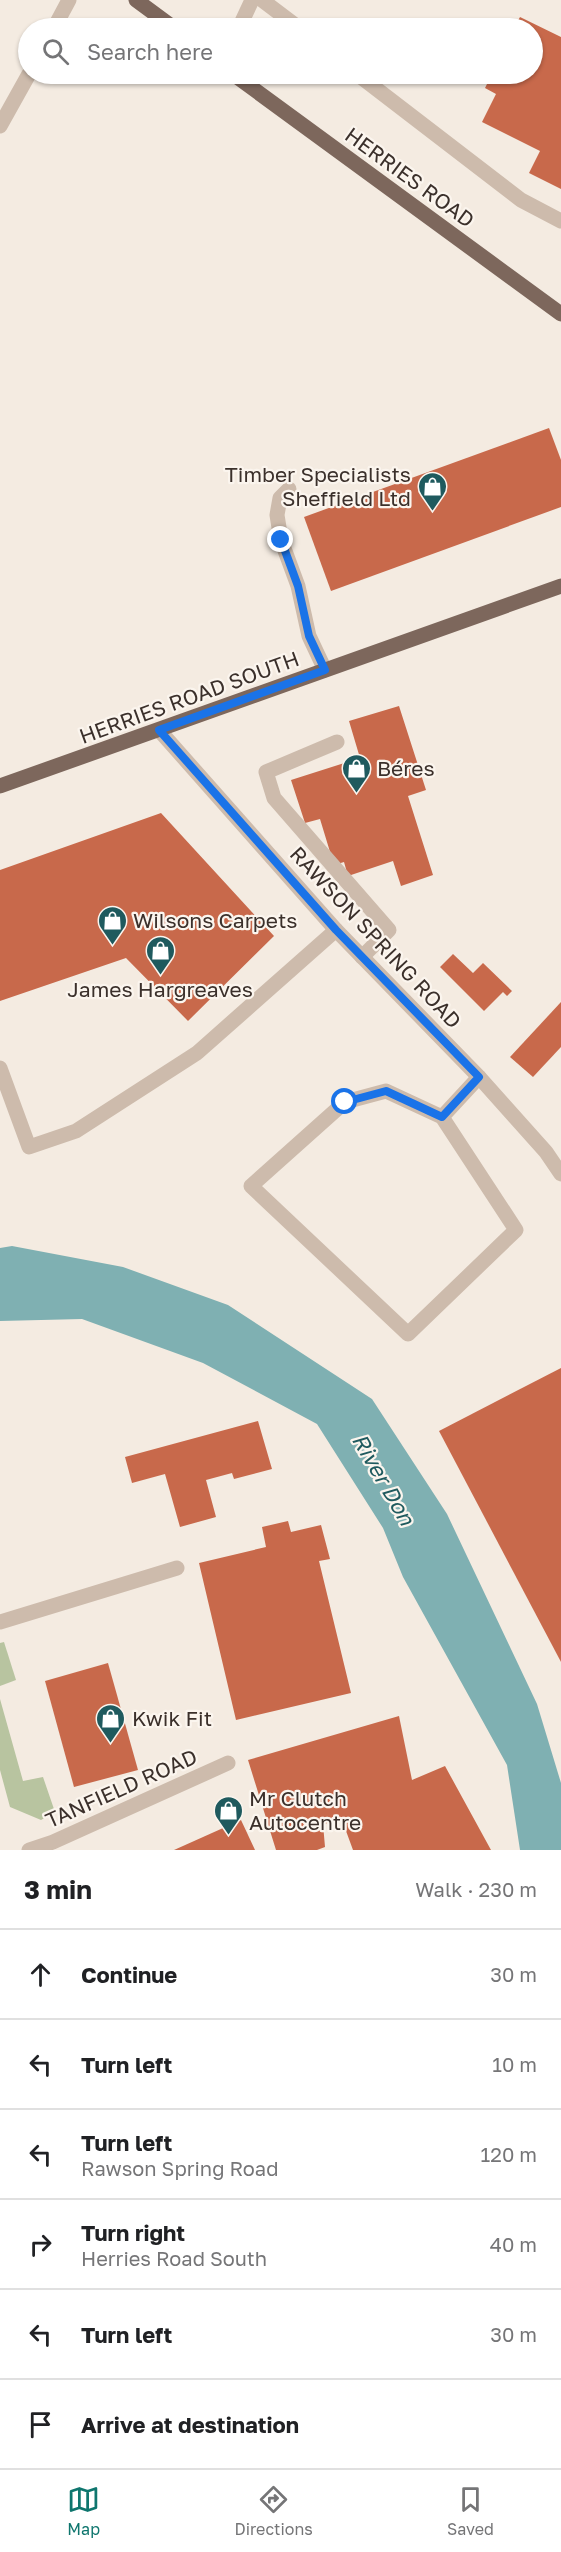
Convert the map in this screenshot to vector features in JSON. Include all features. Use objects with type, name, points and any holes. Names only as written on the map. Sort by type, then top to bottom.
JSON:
[{"type":"main road","points":[[136,0],[160,18]]},
{"type":"main road","name":"HERRIES ROAD","points":[[247,84],[561,314]]},
{"type":"main road","name":"HERRIES ROAD SOUTH","points":[[0,786],[561,586]]},
{"type":"street","points":[[59,18],[69,0]]},
{"type":"street","points":[[244,18],[252,0]]},
{"type":"street","points":[[262,0],[286,18]]},
{"type":"street","points":[[0,126],[23,84]]},
{"type":"street","points":[[370,84],[521,200],[561,221]]},
{"type":"street","points":[[289,489],[280,498],[277,515],[281,540],[298,586],[309,636],[325,670]]},
{"type":"street","name":"RAWSON SPRING ROAD","points":[[159,730],[336,930],[479,1077],[546,1152],[561,1174]]},
{"type":"street","points":[[337,742],[266,772],[274,798],[389,930],[362,957]]},
{"type":"street","points":[[0,1068],[29,1147],[76,1131],[197,1053],[336,930]]},
{"type":"street","points":[[442,1117],[479,1077]]},
{"type":"street","points":[[386,1091],[442,1117],[516,1230],[408,1334],[250,1186],[345,1102],[386,1091]]},
{"type":"street","points":[[0,1622],[177,1568]]},
{"type":"street","name":"TANFIELD ROAD","points":[[29,1850],[53,1842],[228,1763]]},
{"type":"green space","points":[[4,1642],[16,1680],[0,1686],[0,1643]]},
{"type":"green space","points":[[0,1699],[23,1781],[43,1777],[55,1812],[41,1820],[10,1807],[0,1770]]},
{"type":"water","name":"River Don","points":[[12,1246],[123,1267],[228,1305],[372,1399],[447,1514],[537,1704],[561,1783],[561,1850],[520,1850],[507,1765],[403,1577],[383,1528],[317,1424],[203,1363],[82,1319],[0,1321],[0,1248]]},
{"type":"building","points":[[543,28],[561,37],[561,189],[529,173],[540,151],[482,122],[496,94],[485,88],[487,84],[543,84]]},
{"type":"building","name":"Timber Specialists Sheffield Ltd","points":[[549,428],[561,460],[561,507],[331,591],[304,517]]},
{"type":"building","name":"Béres","points":[[399,706],[426,790],[408,796],[433,875],[401,886],[393,861],[348,876],[344,862],[334,865],[320,819],[305,823],[291,780],[360,758],[349,721]]},
{"type":"building","points":[[161,813],[274,936],[188,1021],[126,958],[0,1001],[0,870]]},
{"type":"building","points":[[453,954],[473,973],[483,963],[512,991],[507,996],[503,992],[484,1011],[440,967]]},
{"type":"building","points":[[561,1002],[561,1047],[533,1077],[510,1057]]},
{"type":"building","points":[[561,1368],[561,1662],[439,1431]]},
{"type":"building","points":[[258,1421],[272,1469],[234,1479],[232,1473],[206,1480],[216,1517],[180,1527],[165,1474],[132,1483],[125,1457]]},
{"type":"building","points":[[288,1521],[291,1532],[321,1525],[330,1559],[319,1561],[351,1693],[236,1720],[199,1563],[266,1547],[262,1527]]},
{"type":"building","points":[[108,1663],[138,1770],[74,1787],[45,1681]]},
{"type":"building","points":[[399,1716],[412,1780],[445,1766],[491,1850],[353,1850],[342,1820],[323,1824],[325,1847],[317,1850],[276,1850],[248,1760]]},
{"type":"building","name":"Mr Clutch Autocentre","points":[[241,1820],[255,1850],[174,1850]]},
{"type":"place","name":"Timber Specialists Sheffield Ltd","points":[[432,512]]},
{"type":"place","name":"Béres","points":[[356,794]]},
{"type":"place","name":"Wilsons Carpets","points":[[112,946]]},
{"type":"place","name":"James Hargreaves","points":[[160,976]]},
{"type":"place","name":"Kwik Fit","points":[[111,1744]]},
{"type":"place","name":"Mr Clutch Autocentre","points":[[228,1836]]},
{"type":"route","points":[[281,540],[298,586],[309,636],[325,670],[159,730],[336,930],[479,1077],[442,1117],[386,1091],[345,1102]]}]
